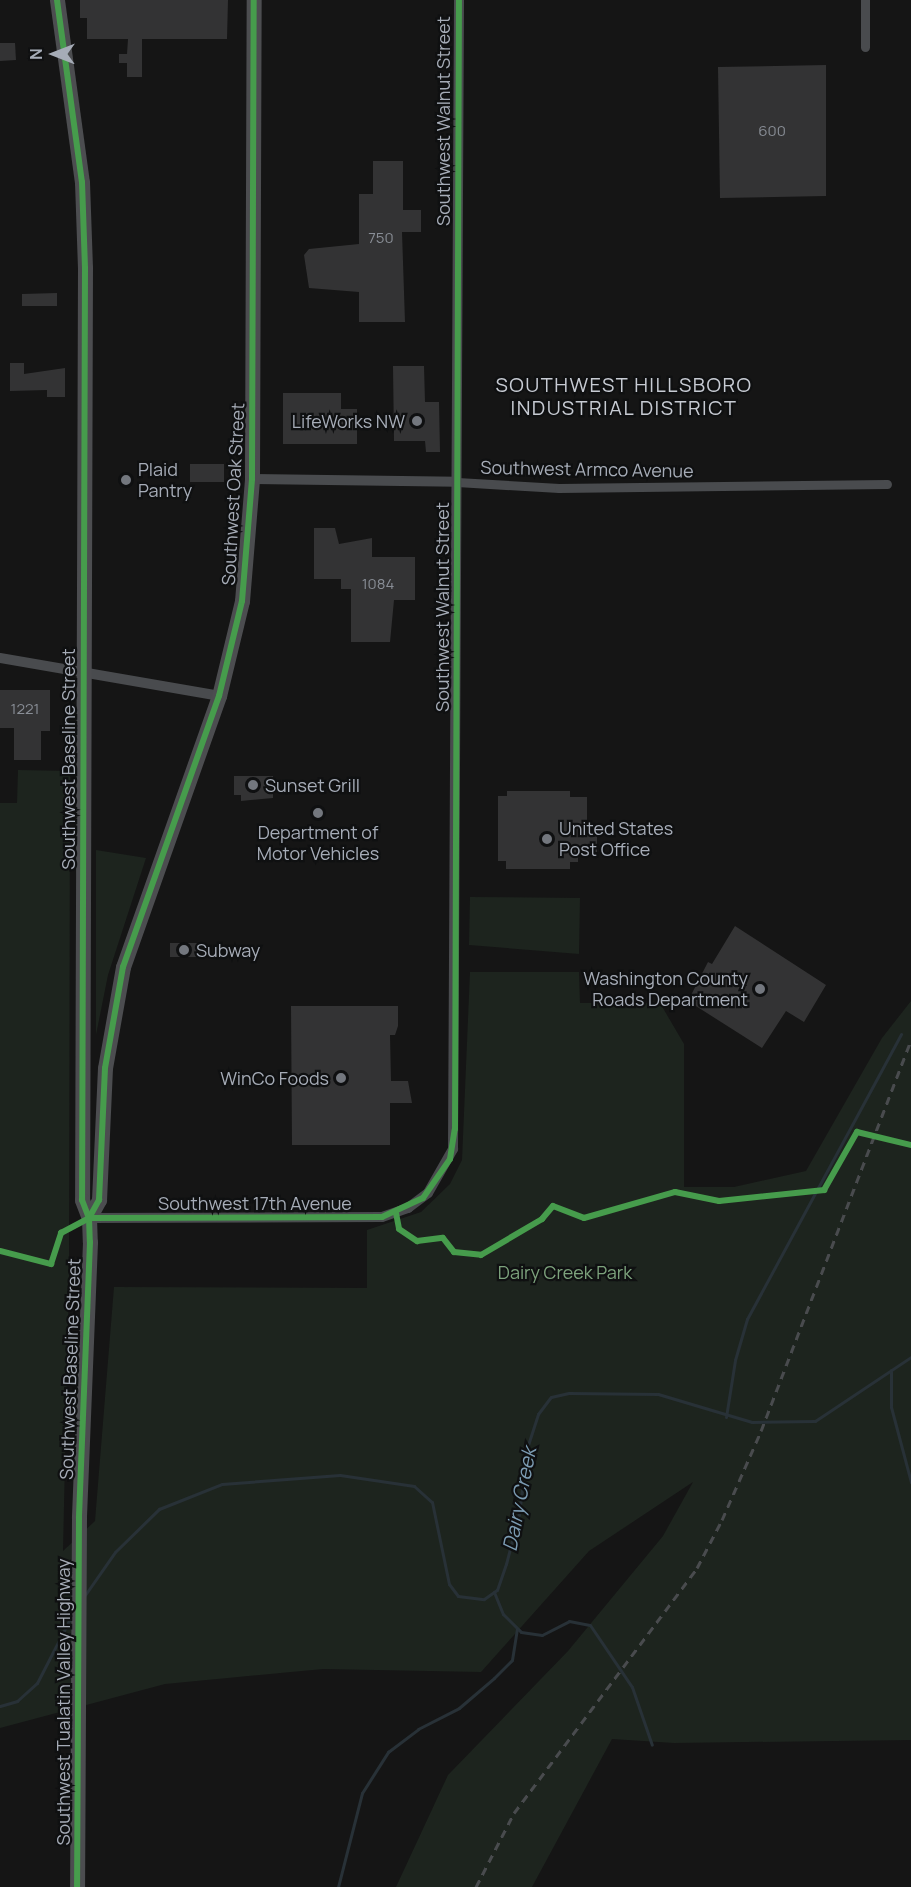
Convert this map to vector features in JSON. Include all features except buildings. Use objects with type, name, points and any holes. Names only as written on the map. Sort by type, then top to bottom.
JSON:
[{"type":"highway","name":"Southwest Baseline Street","points":[[57,0],[84,206],[82,1189],[89,1218],[79,1518]]},
{"type":"highway","name":"Southwest Oak Street","points":[[89,1218],[99,1200],[105,1068],[123,966],[219,696],[242,601],[252,479],[254,0]]},
{"type":"highway","name":"Southwest Tualatin Valley Highway","points":[[77,1887],[79,1518]]},
{"type":"street","name":"Southwest Walnut Street","points":[[418,1202],[447,1167],[455,1129],[459,0]]},
{"type":"street","points":[[864,47],[865,0]]},
{"type":"street","name":"Southwest Armco Avenue","points":[[252,479],[457,482],[559,488],[887,484]]},
{"type":"street","points":[[0,658],[219,696]]},
{"type":"street","name":"Southwest 17th Avenue","points":[[89,1218],[372,1218],[418,1202]]},
{"type":"green space","name":"Dairy Creek Park","points":[[18,770],[70,771],[69,1279],[63,1551],[95,1521],[114,1287],[367,1288],[367,1230],[421,1212],[450,1184],[462,1160],[470,972],[579,972],[580,1003],[660,1003],[684,1044],[684,1187],[734,1187],[806,1171],[882,1038],[911,1001],[911,1740],[674,1743],[612,1739],[532,1887],[396,1887],[448,1775],[568,1651],[663,1536],[693,1482],[589,1551],[481,1672],[323,1669],[165,1684],[0,1728],[0,803],[17,803]]},
{"type":"green space","points":[[96,850],[146,858],[108,975],[96,1035]]},
{"type":"green space","points":[[470,897],[580,898],[579,954],[469,945]]},
{"type":"waterway","points":[[726,1417],[735,1360],[747,1319],[901,1034]]},
{"type":"waterway","name":"Dairy Creek","points":[[85,1595],[115,1552],[159,1509],[222,1484],[340,1475],[414,1486],[432,1502],[449,1584],[458,1596],[484,1599],[497,1590],[506,1564],[519,1514],[527,1448],[538,1414],[551,1397],[569,1393],[658,1394],[752,1422],[815,1421],[911,1357]]},
{"type":"waterway","points":[[891,1370],[891,1407],[911,1482]]},
{"type":"waterway","points":[[494,1592],[503,1614],[521,1632],[542,1635],[569,1621],[590,1625],[632,1687],[652,1745]]},
{"type":"waterway","name":"Dairy Creek","points":[[0,1706],[17,1701],[37,1683],[72,1615]]},
{"type":"waterway","points":[[338,1887],[362,1793],[388,1752],[418,1729],[459,1708],[494,1678],[512,1660],[517,1628]]},
{"type":"railway","points":[[476,1887],[514,1813],[697,1568],[722,1520],[761,1431],[911,1040]]},
{"type":"cycle path","points":[[57,0],[82,182],[85,268],[82,1200],[89,1218],[90,1242],[79,1518],[77,1887]]},
{"type":"cycle path","points":[[89,1218],[99,1200],[105,1068],[123,967],[219,696],[242,601],[252,479],[254,0]]},
{"type":"cycle path","points":[[0,1251],[51,1264],[61,1233],[89,1218],[382,1217],[423,1198],[450,1159],[455,1129],[459,0]]},
{"type":"cycle path","points":[[396,1213],[399,1229],[417,1241],[443,1238],[454,1252],[481,1255],[542,1219],[553,1206],[584,1218],[675,1192],[719,1201],[824,1190],[857,1132],[911,1145]]},
{"type":"place","name":"LifeWorks NW","points":[[417,421]]},
{"type":"place","name":"Plaid Pantry","points":[[126,480]]},
{"type":"place","name":"Sunset Grill","points":[[253,785]]},
{"type":"place","name":"Department of Motor Vehicles","points":[[318,813]]},
{"type":"place","name":"United States Post Office","points":[[547,839]]},
{"type":"place","name":"Subway","points":[[184,950]]},
{"type":"place","name":"Washington County Roads Department","points":[[760,989]]},
{"type":"place","name":"WinCo Foods","points":[[341,1078]]},
{"type":"district","name":"SOUTHWEST HILLSBORO INDUSTRIAL DISTRICT","points":[[624,396]]}]
